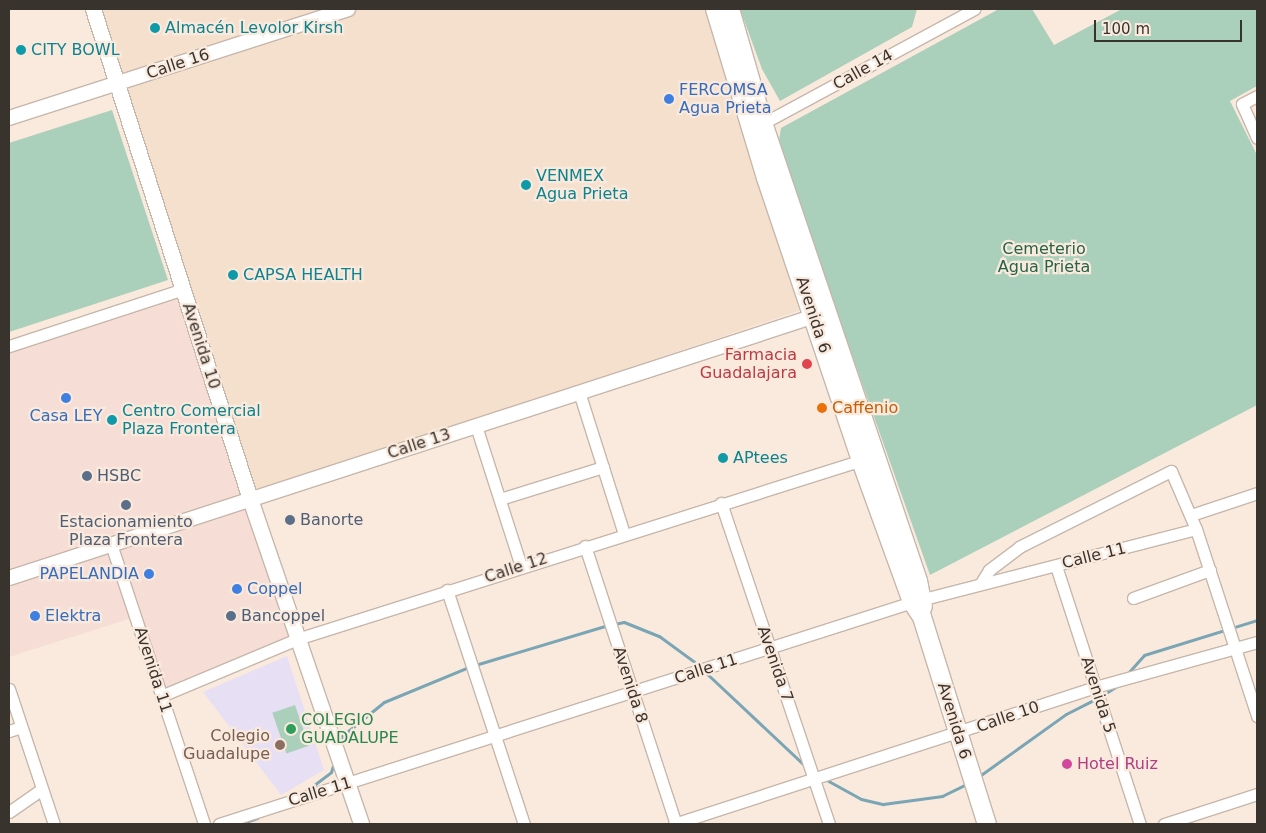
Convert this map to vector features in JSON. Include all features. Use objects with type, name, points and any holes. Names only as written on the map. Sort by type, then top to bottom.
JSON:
[{"type":"main road","name":"Avenida 10","points":[[93,9],[114,84],[183,289],[250,499],[331,741],[361,824]]},
{"type":"main road","name":"Avenida 6","points":[[715,9],[758,126],[917,600],[987,824]]},
{"type":"main road","name":"Avenida 6","points":[[730,9],[758,126]]},
{"type":"street","name":"Calle 16","points":[[9,118],[348,9]]},
{"type":"street","name":"Calle 14","points":[[758,126],[958,13],[974,9]]},
{"type":"street","points":[[1257,96],[1242,104],[1257,138]]},
{"type":"street","points":[[9,346],[183,289]]},
{"type":"street","name":"Calle 13","points":[[9,578],[821,314]]},
{"type":"street","points":[[579,392],[624,534]]},
{"type":"street","points":[[476,426],[521,566]]},
{"type":"street","name":"Calle 12","points":[[162,696],[297,639],[521,566],[868,457]]},
{"type":"street","points":[[500,499],[603,467]]},
{"type":"street","points":[[981,583],[989,570],[1019,547],[1167,470],[1175,474],[1191,514],[1257,716]]},
{"type":"street","points":[[1191,514],[1257,493]]},
{"type":"street","name":"Avenida 7","points":[[722,503],[829,824]]},
{"type":"street","name":"Calle 11","points":[[219,824],[494,735],[770,649],[917,600],[1196,529]]},
{"type":"street","name":"Avenida 11","points":[[111,544],[204,824]]},
{"type":"street","name":"Avenida 8","points":[[585,546],[675,824]]},
{"type":"street","name":"Avenida 5","points":[[1056,566],[1140,824]]},
{"type":"street","points":[[1133,598],[1210,570]]},
{"type":"street","points":[[447,590],[524,824]]},
{"type":"street","name":"Calle 10","points":[[675,824],[1095,687],[1257,642]]},
{"type":"street","points":[[9,689],[54,824]]},
{"type":"street","points":[[9,731],[21,727]]},
{"type":"street","points":[[9,812],[42,789]]},
{"type":"street","points":[[1164,824],[1257,794]]},
{"type":"shaded area","points":[[97,9],[709,9],[804,309],[257,493]]},
{"type":"shaded area","points":[[183,289],[297,639],[161,696],[135,617],[9,657],[9,346]]},
{"type":"shaded area","name":"Colegio Guadalupe","points":[[287,656],[324,770],[281,795],[203,692]]},
{"type":"green space","points":[[740,9],[917,9],[912,27],[780,101],[762,69]]},
{"type":"green space","name":"Cemeterio Agua Prieta","points":[[999,9],[1032,9],[1054,45],[1122,9],[1257,9],[1257,86],[1230,101],[1257,155],[1257,405],[930,575],[778,146],[781,128]]},
{"type":"green space","points":[[112,110],[168,280],[9,332],[9,143]]},
{"type":"green space","name":"COLEGIO GUADALUPE","points":[[295,705],[309,746],[286,753],[272,713]]},
{"type":"waterway","points":[[1127,674],[1144,655],[1257,620]]},
{"type":"waterway","points":[[614,624],[624,622],[659,636],[700,666]]},
{"type":"waterway","points":[[475,665],[608,625]]},
{"type":"waterway","points":[[340,743],[342,736],[384,702],[469,667]]},
{"type":"waterway","points":[[704,671],[805,766]]},
{"type":"waterway","points":[[1101,696],[1117,686]]},
{"type":"waterway","points":[[978,777],[1066,714],[1096,699]]},
{"type":"waterway","points":[[306,791],[331,772],[334,763]]},
{"type":"waterway","points":[[823,778],[861,799],[883,804],[942,796],[969,783]]},
{"type":"waterway","points":[[239,824],[257,818]]},
{"type":"place","name":"Almacén Levolor Kirsh","points":[[155,28]]},
{"type":"place","name":"CITY BOWL","points":[[21,50]]},
{"type":"place","name":"FERCOMSA Agua Prieta","points":[[669,99]]},
{"type":"place","name":"VENMEX Agua Prieta","points":[[526,185]]},
{"type":"place","name":"CAPSA HEALTH","points":[[233,275]]},
{"type":"place","name":"Farmacia Guadalajara","points":[[807,364]]},
{"type":"place","name":"Casa LEY","points":[[66,398]]},
{"type":"place","name":"Caffenio","points":[[822,408]]},
{"type":"place","name":"Centro Comercial Plaza Frontera","points":[[112,420]]},
{"type":"place","name":"APtees","points":[[723,458]]},
{"type":"place","name":"HSBC","points":[[87,476]]},
{"type":"place","name":"Estacionamiento Plaza Frontera","points":[[126,505]]},
{"type":"place","name":"Banorte","points":[[290,520]]},
{"type":"place","name":"PAPELANDIA","points":[[149,574]]},
{"type":"place","name":"Coppel","points":[[237,589]]},
{"type":"place","name":"Elektra","points":[[35,616]]},
{"type":"place","name":"Bancoppel","points":[[231,616]]},
{"type":"place","name":"COLEGIO GUADALUPE","points":[[291,729]]},
{"type":"place","name":"Colegio Guadalupe","points":[[280,745]]},
{"type":"place","name":"Hotel Ruiz","points":[[1067,764]]}]
